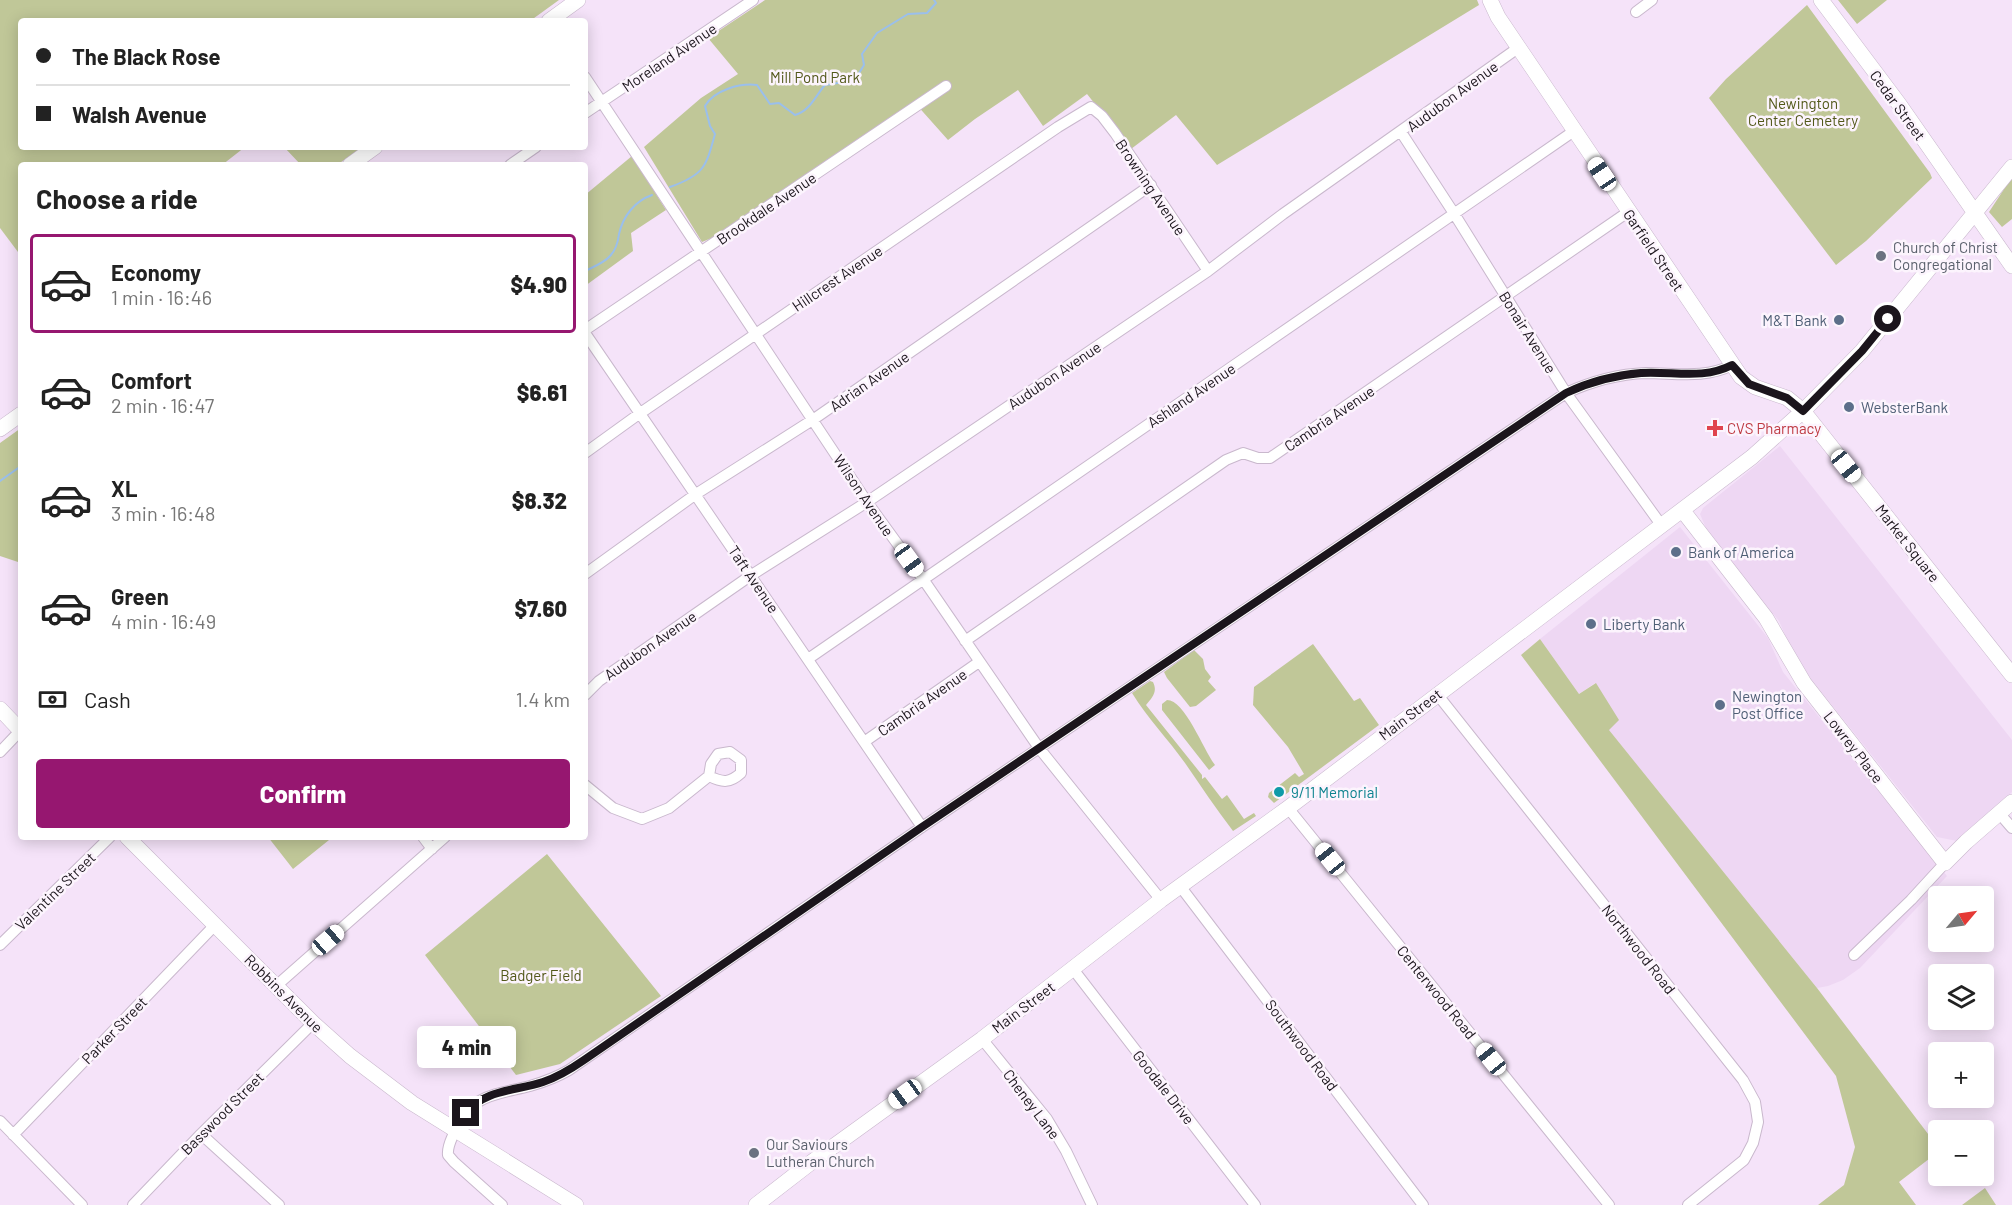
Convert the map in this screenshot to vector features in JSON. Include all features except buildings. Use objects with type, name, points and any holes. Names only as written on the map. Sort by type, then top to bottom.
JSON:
[{"type":"main road","points":[[553,18],[578,0]]},
{"type":"main road","name":"Garfield Street","points":[[1490,0],[1518,48],[1732,365],[1749,384],[1787,398],[1803,411]]},
{"type":"main road","name":"Cedar Street","points":[[1821,0],[1899,104],[2012,266]]},
{"type":"main road","points":[[354,162],[371,150]]},
{"type":"main road","name":"Main Street","points":[[756,1205],[982,1039],[1161,900],[1288,808],[1752,457],[1803,411],[1862,351],[2012,166]]},
{"type":"main road","name":"Market Square","points":[[1803,411],[2012,675]]},
{"type":"main road","points":[[0,429],[18,416]]},
{"type":"main road","name":"Lowrey Place","points":[[1683,511],[1766,618],[1804,683],[1945,863]]},
{"type":"main road","points":[[0,709],[18,727]]},
{"type":"main road","points":[[1945,863],[2012,802]]},
{"type":"main road","name":"Robbins Avenue","points":[[131,840],[313,1023],[388,1086],[576,1205]]},
{"type":"street","name":"Moreland Avenue","points":[[588,111],[753,0]]},
{"type":"street","points":[[1636,12],[1652,0]]},
{"type":"street","name":"Audubon Avenue","points":[[588,692],[599,681],[750,576],[867,502],[1208,271],[1283,214],[1518,48]]},
{"type":"street","name":"Wilson Avenue","points":[[588,82],[757,333],[867,502],[1039,748],[1161,900]]},
{"type":"street","name":"Brookdale Avenue","points":[[588,329],[946,86]]},
{"type":"street","name":"Browning Avenue","points":[[1091,107],[1102,116],[1208,271]]},
{"type":"street","name":"Hillcrest Avenue","points":[[588,451],[1058,127],[1091,107]]},
{"type":"street","name":"Ashland Avenue","points":[[808,658],[1574,131]]},
{"type":"street","name":"Bonair Avenue","points":[[1401,132],[1455,214],[1566,393],[1662,526]]},
{"type":"street","points":[[514,162],[532,150]]},
{"type":"street","name":"Adrian Avenue","points":[[588,572],[696,494],[814,420],[1151,185]]},
{"type":"street","name":"Cambria Avenue","points":[[965,641],[1226,460],[1243,453],[1257,458],[1270,458],[1628,212]]},
{"type":"street","name":"Taft Avenue","points":[[588,336],[639,414],[922,827]]},
{"type":"street","points":[[502,1205],[451,1159],[448,1151],[455,1130],[475,1103],[497,1093],[543,1082],[569,1070],[922,827],[1566,393],[1598,381],[1639,374],[1709,373],[1721,371],[1732,365]]},
{"type":"street","name":"Cambria Avenue","points":[[864,742],[979,662]]},
{"type":"street","name":"Northwood Road","points":[[1437,694],[1735,1071],[1755,1102],[1758,1122],[1753,1143],[1744,1160],[1688,1205]]},
{"type":"street","points":[[0,752],[18,733]]},
{"type":"street","points":[[588,787],[613,808],[642,819],[669,808],[709,776]]},
{"type":"street","name":"Centerwood Road","points":[[1288,808],[1609,1205]]},
{"type":"street","points":[[2000,813],[2012,828]]},
{"type":"street","name":"Valentine Street","points":[[0,945],[107,840]]},
{"type":"street","points":[[425,840],[432,849]]},
{"type":"street","points":[[276,986],[442,840]]},
{"type":"street","points":[[1854,955],[1911,900],[1945,863]]},
{"type":"street","name":"Southwood Road","points":[[1180,886],[1424,1205]]},
{"type":"street","name":"Parker Street","points":[[13,1135],[215,925]]},
{"type":"street","name":"Goodale Drive","points":[[1073,969],[1255,1205]]},
{"type":"street","name":"Basswood Street","points":[[133,1205],[313,1023]]},
{"type":"street","name":"Cheney Lane","points":[[982,1039],[1047,1119],[1066,1151],[1092,1205]]},
{"type":"street","points":[[0,1121],[82,1205]]},
{"type":"street","points":[[201,1134],[279,1205]]},
{"type":"shaded area","points":[[1780,446],[2012,740],[2012,792],[1957,841],[1937,837],[1796,660],[1779,621],[1708,533],[1700,514],[1703,508]]},
{"type":"shaded area","points":[[1680,527],[1768,638],[1783,672],[1947,876],[1938,886],[1928,886],[1928,896],[1860,968],[1843,980],[1817,988],[1608,729],[1595,683],[1579,694],[1540,639]]},
{"type":"green space","points":[[0,0],[559,0],[534,18],[18,18],[18,150],[241,150],[226,162],[18,162],[18,252],[0,228]]},
{"type":"green space","name":"Mill Pond Park","points":[[765,0],[1477,0],[1479,5],[1217,165],[1176,115],[1131,149],[1087,94],[1043,126],[1018,90],[948,140],[915,103],[719,235],[702,242],[644,147],[701,98],[738,74],[708,38]]},
{"type":"green space","points":[[1838,0],[1887,0],[1857,24]]},
{"type":"green space","name":"Newington Center Cemetery","points":[[1807,5],[1932,178],[1866,241],[1836,265],[1709,98],[1726,79]]},
{"type":"green space","points":[[287,150],[358,150],[341,162],[298,162]]},
{"type":"green space","points":[[632,156],[666,210],[631,233],[633,251],[588,284],[588,193]]},
{"type":"green space","points":[[2012,177],[2012,219],[2002,227],[1989,212]]},
{"type":"green space","points":[[18,430],[18,562],[0,556],[0,443]]},
{"type":"green space","points":[[1540,639],[1579,694],[1596,683],[1619,720],[1609,730],[1817,988],[1928,1134],[1928,1160],[1899,1182],[1916,1205],[1818,1205],[1844,1185],[1855,1147],[1836,1076],[1521,655]]},
{"type":"green space","points":[[1313,644],[1354,701],[1360,698],[1379,725],[1274,803],[1268,797],[1269,793],[1295,773],[1299,777],[1304,774],[1288,747],[1253,705],[1254,687]]},
{"type":"green space","points":[[1194,650],[1203,659],[1205,669],[1211,677],[1208,681],[1216,690],[1196,706],[1190,707],[1164,672]]},
{"type":"green space","points":[[1150,681],[1153,682],[1155,692],[1146,705],[1202,775],[1202,779],[1205,777],[1222,799],[1227,795],[1244,819],[1254,813],[1256,816],[1233,831],[1132,693]]},
{"type":"green space","points":[[1167,700],[1181,708],[1194,727],[1215,765],[1209,770],[1162,710],[1162,704]]},
{"type":"green space","points":[[270,840],[329,840],[293,869]]},
{"type":"green space","name":"Badger Field","points":[[547,854],[661,996],[560,1064],[516,1075],[425,955]]},
{"type":"green space","points":[[1985,1188],[1996,1205],[1962,1205]]},
{"type":"waterway","points":[[670,187],[697,174],[706,162],[715,134],[710,126],[705,106],[709,100],[728,89],[743,85],[757,85],[770,104],[779,103],[795,115],[800,113],[809,106],[825,85],[856,78],[864,65],[862,54],[877,33],[908,14],[927,13],[936,3],[934,0]]},
{"type":"waterway","points":[[588,270],[602,263],[612,254],[627,215],[635,205],[652,195]]},
{"type":"waterway","points":[[0,481],[18,468]]},
{"type":"place","name":"Church of Christ Congregational","points":[[1881,256]]},
{"type":"place","name":"M&T Bank","points":[[1839,320]]},
{"type":"place","name":"WebsterBank","points":[[1849,407]]},
{"type":"place","name":"CVS Pharmacy","points":[[1715,428]]},
{"type":"place","name":"Bank of America","points":[[1676,552]]},
{"type":"place","name":"Liberty Bank","points":[[1591,624]]},
{"type":"place","name":"Newington Post Office","points":[[1720,705]]},
{"type":"place","name":"9/11 Memorial","points":[[1279,792]]},
{"type":"place","name":"Our Saviours Lutheran Church","points":[[754,1153]]},
{"type":"route","points":[[466,1113],[482,1099],[543,1082],[560,1075],[584,1060],[922,827],[1566,393],[1598,381],[1639,374],[1709,373],[1721,371],[1732,365],[1749,384],[1787,398],[1803,411],[1862,351],[1888,319]]}]
